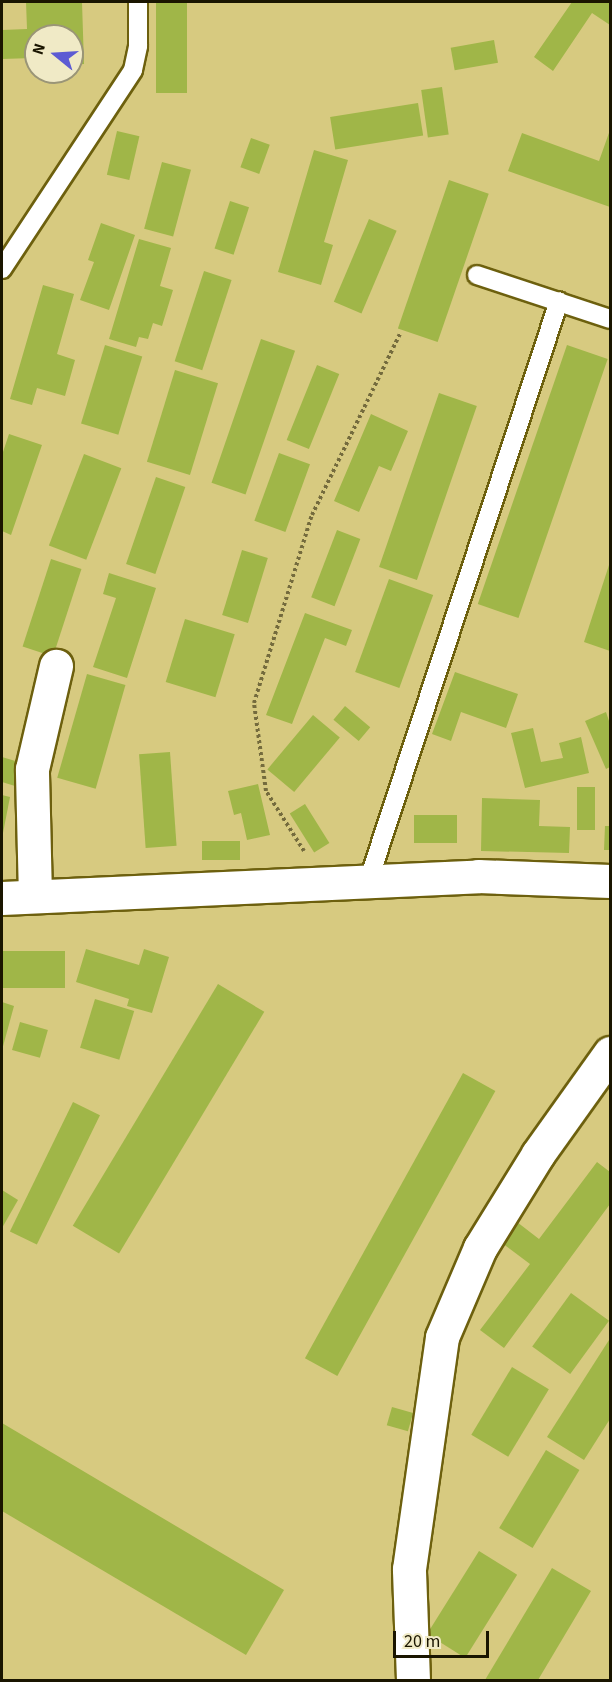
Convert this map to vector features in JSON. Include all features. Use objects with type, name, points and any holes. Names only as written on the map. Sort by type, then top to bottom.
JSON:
[{"type":"street","points":[[34,896],[32,769],[56,666]]},
{"type":"street","points":[[2,897],[369,879],[478,876],[610,881]]},
{"type":"street","points":[[413,1680],[409,1569],[442,1337],[480,1248],[538,1154],[610,1053]]},
{"type":"lane","points":[[2,269],[133,70],[138,46],[138,2]]},
{"type":"lane","points":[[477,275],[610,319]]},
{"type":"lane","points":[[369,879],[559,301]]},
{"type":"path","points":[[323,883],[266,791],[254,703],[279,614],[312,515],[400,334]]},
{"type":"building","points":[[26,2],[82,2],[83,24],[27,24]]},
{"type":"building","points":[[156,2],[187,2],[187,93],[156,93]]},
{"type":"building","points":[[572,2],[610,2],[610,25],[592,13],[553,71],[534,57]]},
{"type":"building","points":[[24,29],[24,58],[2,59],[2,30]]},
{"type":"building","points":[[494,40],[498,63],[455,70],[451,48]]},
{"type":"building","points":[[442,87],[449,135],[428,137],[421,90]]},
{"type":"building","points":[[418,103],[423,136],[335,150],[330,117]]},
{"type":"building","points":[[610,130],[610,207],[508,171],[522,133],[599,161]]},
{"type":"building","points":[[117,131],[139,136],[129,180],[107,175]]},
{"type":"building","points":[[251,138],[270,145],[259,174],[240,167]]},
{"type":"building","points":[[314,150],[348,160],[324,242],[333,245],[321,285],[278,272]]},
{"type":"building","points":[[162,162],[191,170],[173,236],[144,229]]},
{"type":"building","points":[[449,180],[489,194],[438,342],[398,328]]},
{"type":"building","points":[[230,201],[249,207],[234,255],[215,249]]},
{"type":"building","points":[[369,219],[397,231],[361,314],[334,302]]},
{"type":"building","points":[[101,223],[135,235],[109,310],[80,300],[94,262],[88,260]]},
{"type":"building","points":[[139,239],[171,248],[160,286],[173,290],[162,326],[153,323],[148,339],[139,337],[136,347],[109,339]]},
{"type":"building","points":[[204,271],[232,280],[202,370],[175,361]]},
{"type":"building","points":[[43,285],[74,294],[57,354],[75,360],[65,396],[37,388],[32,405],[10,399]]},
{"type":"building","points":[[261,339],[295,351],[246,494],[212,483]]},
{"type":"building","points":[[105,345],[142,356],[118,435],[81,423]]},
{"type":"building","points":[[567,345],[608,359],[518,618],[478,604]]},
{"type":"building","points":[[317,365],[339,374],[309,449],[287,440]]},
{"type":"building","points":[[175,370],[218,383],[190,475],[147,462]]},
{"type":"building","points":[[439,393],[477,406],[417,580],[379,567]]},
{"type":"building","points":[[371,414],[408,431],[391,471],[379,466],[359,512],[334,501]]},
{"type":"building","points":[[9,434],[42,445],[11,535],[2,531],[2,455]]},
{"type":"building","points":[[279,453],[310,464],[285,532],[254,521]]},
{"type":"building","points":[[84,454],[121,468],[86,560],[49,545]]},
{"type":"building","points":[[156,477],[185,487],[155,574],[126,564]]},
{"type":"building","points":[[337,530],[360,539],[335,606],[311,597]]},
{"type":"building","points":[[242,550],[268,558],[248,623],[222,615]]},
{"type":"building","points":[[51,559],[81,569],[53,656],[23,646]]},
{"type":"building","points":[[610,562],[610,651],[584,642]]},
{"type":"building","points":[[109,573],[156,588],[127,678],[93,667],[116,598],[103,594]]},
{"type":"building","points":[[389,579],[433,595],[399,688],[355,672]]},
{"type":"building","points":[[305,613],[352,630],[346,646],[325,638],[292,724],[266,715]]},
{"type":"building","points":[[185,619],[235,634],[215,697],[166,682]]},
{"type":"building","points":[[455,672],[518,694],[506,728],[461,712],[451,741],[432,734]]},
{"type":"building","points":[[87,674],[125,685],[96,789],[57,778]]},
{"type":"building","points":[[345,706],[370,727],[359,741],[333,720]]},
{"type":"building","points":[[606,712],[610,724],[610,767],[606,769],[585,721]]},
{"type":"building","points":[[313,715],[340,737],[294,792],[267,769]]},
{"type":"building","points":[[533,728],[541,762],[563,758],[559,743],[581,737],[589,773],[525,788],[511,733]]},
{"type":"building","points":[[170,752],[177,846],[146,848],[139,754]]},
{"type":"building","points":[[2,757],[22,763],[15,786],[2,782]]},
{"type":"building","points":[[258,784],[270,835],[247,840],[241,813],[234,815],[228,791]]},
{"type":"building","points":[[577,787],[595,787],[595,830],[577,830]]},
{"type":"building","points":[[2,795],[10,797],[3,833],[2,832]]},
{"type":"building","points":[[482,798],[540,800],[539,826],[570,827],[569,853],[481,851]]},
{"type":"building","points":[[305,804],[329,843],[314,853],[290,814]]},
{"type":"building","points":[[414,815],[457,815],[457,843],[414,843]]},
{"type":"building","points":[[605,826],[610,826],[610,850],[604,850]]},
{"type":"building","points":[[202,841],[240,841],[240,860],[202,860]]},
{"type":"building","points":[[86,949],[139,965],[144,949],[169,957],[152,1013],[127,1006],[129,999],[76,982]]},
{"type":"building","points":[[2,951],[65,951],[65,988],[2,988]]},
{"type":"building","points":[[218,984],[264,1012],[119,1254],[73,1226]]},
{"type":"building","points":[[95,999],[134,1011],[119,1060],[80,1048]]},
{"type":"building","points":[[2,1002],[14,1006],[2,1050]]},
{"type":"building","points":[[20,1022],[48,1030],[40,1058],[12,1050]]},
{"type":"building","points":[[463,1073],[495,1091],[337,1376],[305,1358]]},
{"type":"building","points":[[73,1102],[100,1115],[37,1245],[10,1231]]},
{"type":"building","points":[[597,1162],[610,1172],[610,1204],[504,1348],[480,1330],[530,1264],[502,1243],[517,1222],[539,1239]]},
{"type":"building","points":[[2,1190],[18,1200],[2,1228]]},
{"type":"building","points":[[571,1293],[609,1321],[570,1374],[532,1346]]},
{"type":"building","points":[[609,1340],[610,1419],[584,1460],[547,1437]]},
{"type":"building","points":[[512,1367],[549,1389],[508,1457],[471,1435]]},
{"type":"building","points":[[392,1407],[413,1413],[408,1431],[387,1425]]},
{"type":"building","points":[[2,1423],[284,1590],[246,1655],[2,1511]]},
{"type":"building","points":[[546,1450],[579,1470],[533,1548],[499,1528]]},
{"type":"building","points":[[479,1551],[517,1575],[465,1658],[427,1634]]},
{"type":"building","points":[[552,1568],[591,1591],[538,1680],[485,1680]]}]
